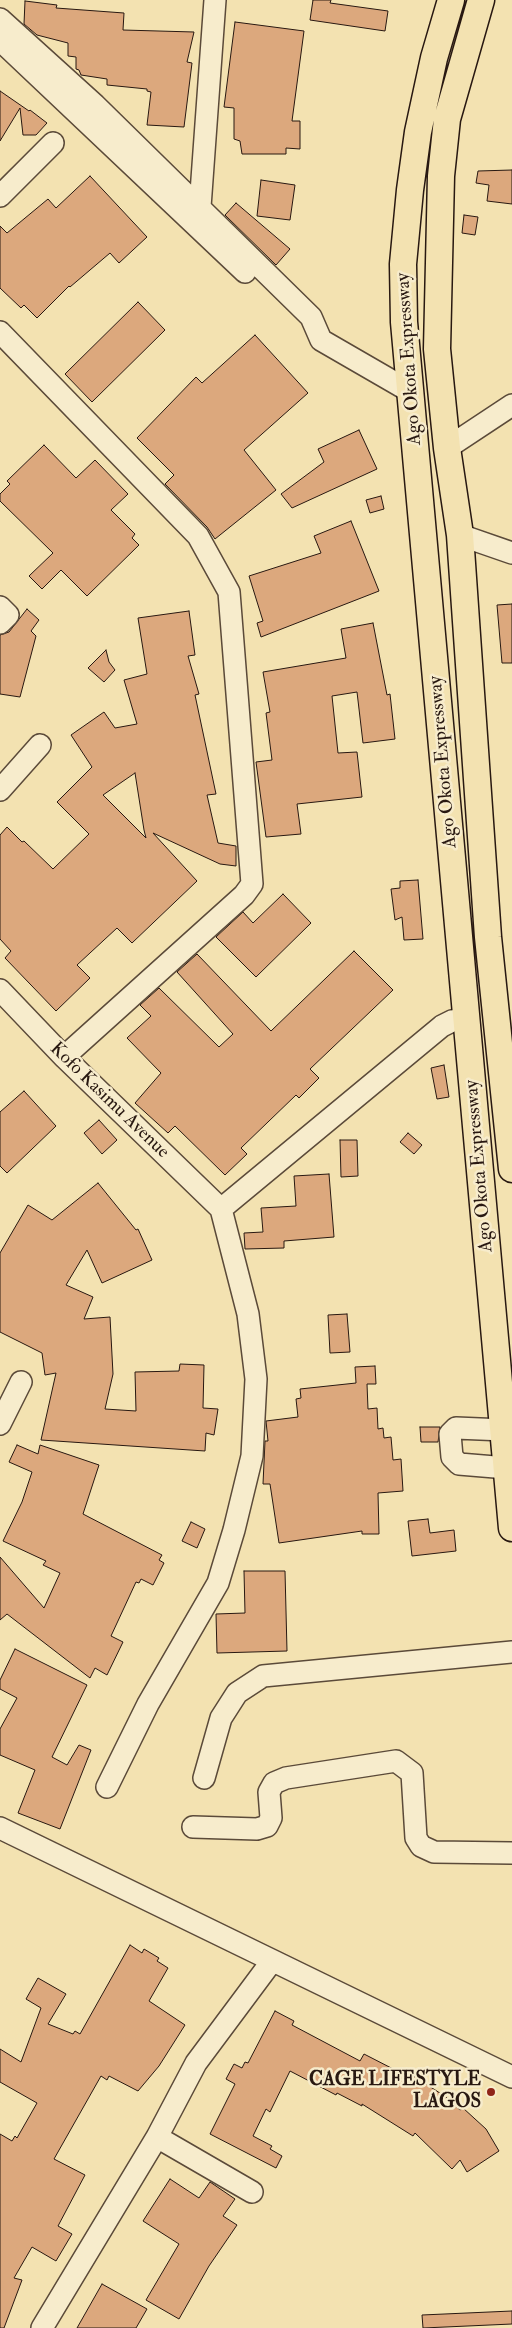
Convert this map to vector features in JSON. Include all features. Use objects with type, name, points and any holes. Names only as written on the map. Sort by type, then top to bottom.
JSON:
[{"type":"main road","name":"Ago Okota Expressway","points":[[451,0],[434,58],[420,123],[410,190],[403,264],[404,322],[512,1528]]},
{"type":"main road","name":"Ago Okota Expressway","points":[[481,0],[447,119],[441,176],[437,349],[447,448],[460,535],[488,937],[508,1084],[512,1169]]},
{"type":"street","points":[[195,213],[214,0]]},
{"type":"street","points":[[0,19],[95,105],[195,213]]},
{"type":"street","points":[[0,40],[312,317],[321,340],[411,392]]},
{"type":"street","points":[[0,196],[53,143]]},
{"type":"street","points":[[0,332],[198,536],[229,592],[230,602],[252,884],[244,895],[64,1058]]},
{"type":"street","points":[[447,448],[512,405]]},
{"type":"street","points":[[460,535],[512,552]]},
{"type":"street","points":[[0,606],[8,615],[0,623]]},
{"type":"street","points":[[0,790],[40,745]]},
{"type":"street","name":"Kofo Kasimu Avenue","points":[[0,990],[64,1058],[221,1209]]},
{"type":"street","points":[[107,1787],[148,1704],[218,1583],[234,1530],[252,1456],[256,1379],[248,1314],[221,1209],[442,1026],[466,1019]]},
{"type":"street","points":[[0,1424],[21,1382]]},
{"type":"street","points":[[504,1430],[456,1428],[450,1434],[452,1458],[459,1464],[507,1468]]},
{"type":"street","points":[[204,1778],[221,1718],[237,1693],[263,1676],[512,1652]]},
{"type":"street","points":[[193,1827],[258,1829],[267,1826],[271,1818],[269,1792],[274,1783],[286,1778],[396,1761],[412,1773],[416,1838],[421,1846],[434,1852],[512,1853]]},
{"type":"street","points":[[0,1828],[512,2077]]},
{"type":"street","points":[[42,2328],[157,2136],[196,2063],[272,1961]]},
{"type":"street","points":[[157,2136],[252,2192]]},
{"type":"building","points":[[313,0],[331,0],[330,3],[388,11],[385,31],[310,20]]},
{"type":"building","points":[[25,1],[57,5],[56,8],[124,13],[123,30],[194,32],[187,62],[192,63],[184,127],[147,125],[151,92],[147,91],[147,89],[107,85],[107,79],[81,75],[79,70],[76,69],[76,57],[68,56],[68,43],[37,35],[24,24]]},
{"type":"building","points":[[235,22],[304,31],[292,121],[300,121],[300,149],[286,148],[286,154],[242,154],[240,141],[234,139],[234,108],[224,107]]},
{"type":"building","points":[[0,91],[47,123],[36,135],[23,135],[20,108],[0,141]]},
{"type":"building","points":[[512,170],[512,204],[487,201],[489,185],[476,183],[478,171]]},
{"type":"building","points":[[90,176],[147,237],[119,263],[110,253],[69,286],[37,318],[24,305],[21,308],[0,288],[0,226],[7,233],[48,199],[56,208]]},
{"type":"building","points":[[261,180],[295,185],[290,220],[257,216]]},
{"type":"building","points":[[236,203],[290,249],[276,265],[225,215]]},
{"type":"building","points":[[464,215],[478,217],[475,235],[462,233]]},
{"type":"building","points":[[138,302],[165,330],[92,402],[65,374]]},
{"type":"building","points":[[255,335],[308,393],[244,450],[276,490],[215,539],[207,527],[165,484],[174,475],[137,438],[196,377],[202,383]]},
{"type":"building","points":[[359,430],[377,469],[292,508],[281,494],[324,462],[318,449]]},
{"type":"building","points":[[44,445],[76,478],[95,460],[128,494],[111,510],[135,534],[132,538],[139,545],[87,596],[61,570],[42,589],[29,576],[53,553],[0,501],[0,494],[10,484],[7,481]]},
{"type":"building","points":[[381,496],[384,509],[370,513],[366,500]]},
{"type":"building","points":[[351,521],[379,591],[261,637],[257,623],[263,621],[249,576],[321,553],[314,536]]},
{"type":"building","points":[[512,604],[512,663],[502,663],[497,605]]},
{"type":"building","points":[[27,609],[39,620],[31,631],[36,636],[20,697],[0,694],[0,635],[9,632]]},
{"type":"building","points":[[189,611],[195,655],[188,656],[199,694],[195,695],[216,794],[207,795],[218,843],[236,846],[236,866],[220,864],[153,833],[197,881],[132,943],[117,928],[77,965],[90,978],[56,1011],[5,958],[11,951],[0,939],[0,835],[7,827],[53,869],[89,834],[57,802],[92,767],[71,735],[104,712],[115,728],[137,724],[124,680],[147,674],[138,618]],"holes":[[[135,773],[146,838],[103,795]]]},
{"type":"building","points":[[373,623],[387,695],[390,694],[395,739],[363,743],[357,692],[332,696],[338,753],[357,752],[362,797],[297,804],[301,834],[266,837],[256,762],[272,760],[266,713],[270,712],[263,672],[346,658],[341,629]]},
{"type":"building","points":[[106,650],[109,662],[115,670],[104,682],[88,668]]},
{"type":"building","points":[[418,880],[423,939],[404,940],[402,917],[395,920],[391,889],[400,888],[400,881]]},
{"type":"building","points":[[283,894],[311,923],[256,977],[216,937],[243,912],[253,923]]},
{"type":"building","points":[[354,951],[393,990],[310,1069],[319,1078],[299,1098],[296,1095],[241,1148],[247,1154],[225,1175],[175,1126],[168,1133],[135,1103],[161,1073],[127,1038],[151,1016],[140,1005],[159,988],[219,1047],[233,1034],[177,972],[197,954],[271,1031]]},
{"type":"building","points":[[444,1065],[449,1097],[437,1099],[431,1068]]},
{"type":"building","points":[[24,1091],[56,1126],[7,1173],[0,1166],[0,1112]]},
{"type":"building","points":[[99,1120],[117,1140],[102,1154],[84,1133]]},
{"type":"building","points":[[408,1133],[422,1145],[414,1154],[400,1142]]},
{"type":"building","points":[[340,1140],[357,1140],[358,1176],[341,1177]]},
{"type":"building","points":[[329,1174],[334,1237],[284,1241],[284,1248],[245,1249],[244,1233],[263,1232],[261,1208],[296,1206],[294,1176]]},
{"type":"building","points":[[98,1183],[136,1230],[138,1229],[152,1260],[102,1283],[87,1250],[66,1285],[93,1297],[84,1319],[110,1317],[113,1374],[105,1409],[136,1411],[135,1372],[179,1371],[180,1364],[204,1365],[203,1408],[218,1409],[214,1435],[206,1433],[205,1451],[41,1440],[56,1373],[45,1375],[42,1353],[0,1332],[0,1253],[28,1205],[52,1220]]},
{"type":"building","points":[[347,1314],[350,1352],[330,1353],[328,1315]]},
{"type":"building","points":[[375,1366],[376,1384],[367,1384],[368,1409],[377,1408],[378,1429],[383,1428],[384,1438],[391,1437],[393,1460],[401,1459],[403,1491],[378,1493],[379,1534],[362,1534],[362,1531],[279,1543],[270,1484],[263,1484],[265,1441],[268,1441],[266,1421],[298,1417],[296,1399],[301,1398],[300,1389],[356,1383],[355,1367]]},
{"type":"building","points":[[420,1427],[440,1427],[438,1442],[421,1442]]},
{"type":"building","points":[[17,1445],[38,1454],[40,1445],[99,1465],[83,1514],[162,1555],[159,1560],[164,1563],[153,1585],[141,1579],[139,1583],[136,1582],[111,1636],[123,1642],[107,1675],[95,1668],[90,1678],[7,1614],[0,1620],[0,1557],[44,1608],[60,1573],[43,1565],[46,1561],[3,1541],[22,1502],[32,1472],[9,1462]]},
{"type":"building","points":[[428,1519],[430,1533],[454,1530],[456,1551],[412,1556],[408,1521]]},
{"type":"building","points":[[191,1522],[205,1529],[197,1548],[182,1541]]},
{"type":"building","points":[[244,1571],[285,1571],[287,1651],[217,1653],[216,1614],[245,1613]]},
{"type":"building","points":[[15,1649],[87,1685],[52,1757],[67,1765],[79,1745],[91,1750],[60,1829],[18,1813],[35,1770],[0,1755],[0,1729],[17,1698],[0,1689],[0,1680]]},
{"type":"building","points":[[130,1945],[142,1953],[144,1949],[159,1958],[157,1961],[168,1968],[149,2001],[185,2025],[159,2066],[138,2091],[109,2076],[107,2080],[101,2076],[54,2159],[85,2175],[58,2226],[72,2234],[56,2261],[32,2247],[14,2278],[22,2280],[4,2328],[0,2328],[0,2134],[12,2141],[15,2136],[17,2138],[37,2103],[0,2082],[0,2049],[21,2062],[41,2008],[26,1999],[38,1978],[66,1994],[48,2024],[73,2034],[75,2031],[80,2034]]},
{"type":"building","points":[[275,2011],[294,2021],[292,2025],[360,2061],[364,2054],[399,2072],[401,2068],[446,2097],[460,2110],[463,2108],[486,2129],[499,2151],[467,2172],[460,2160],[452,2169],[415,2133],[413,2136],[362,2104],[362,2106],[337,2093],[336,2095],[290,2071],[270,2112],[266,2109],[253,2136],[272,2146],[270,2149],[282,2156],[276,2168],[210,2134],[235,2084],[226,2079],[234,2064],[242,2068],[245,2062],[248,2063]]},
{"type":"building","points":[[170,2179],[199,2198],[210,2182],[235,2199],[223,2216],[237,2225],[209,2266],[179,2319],[146,2300],[179,2244],[143,2221]]},
{"type":"building","points":[[102,2284],[147,2309],[136,2328],[77,2328]]},
{"type":"building","points":[[512,2311],[512,2324],[423,2328],[422,2315]]},
{"type":"place","name":"CAGE LIFESTYLE LAGOS","points":[[491,2092]]}]
